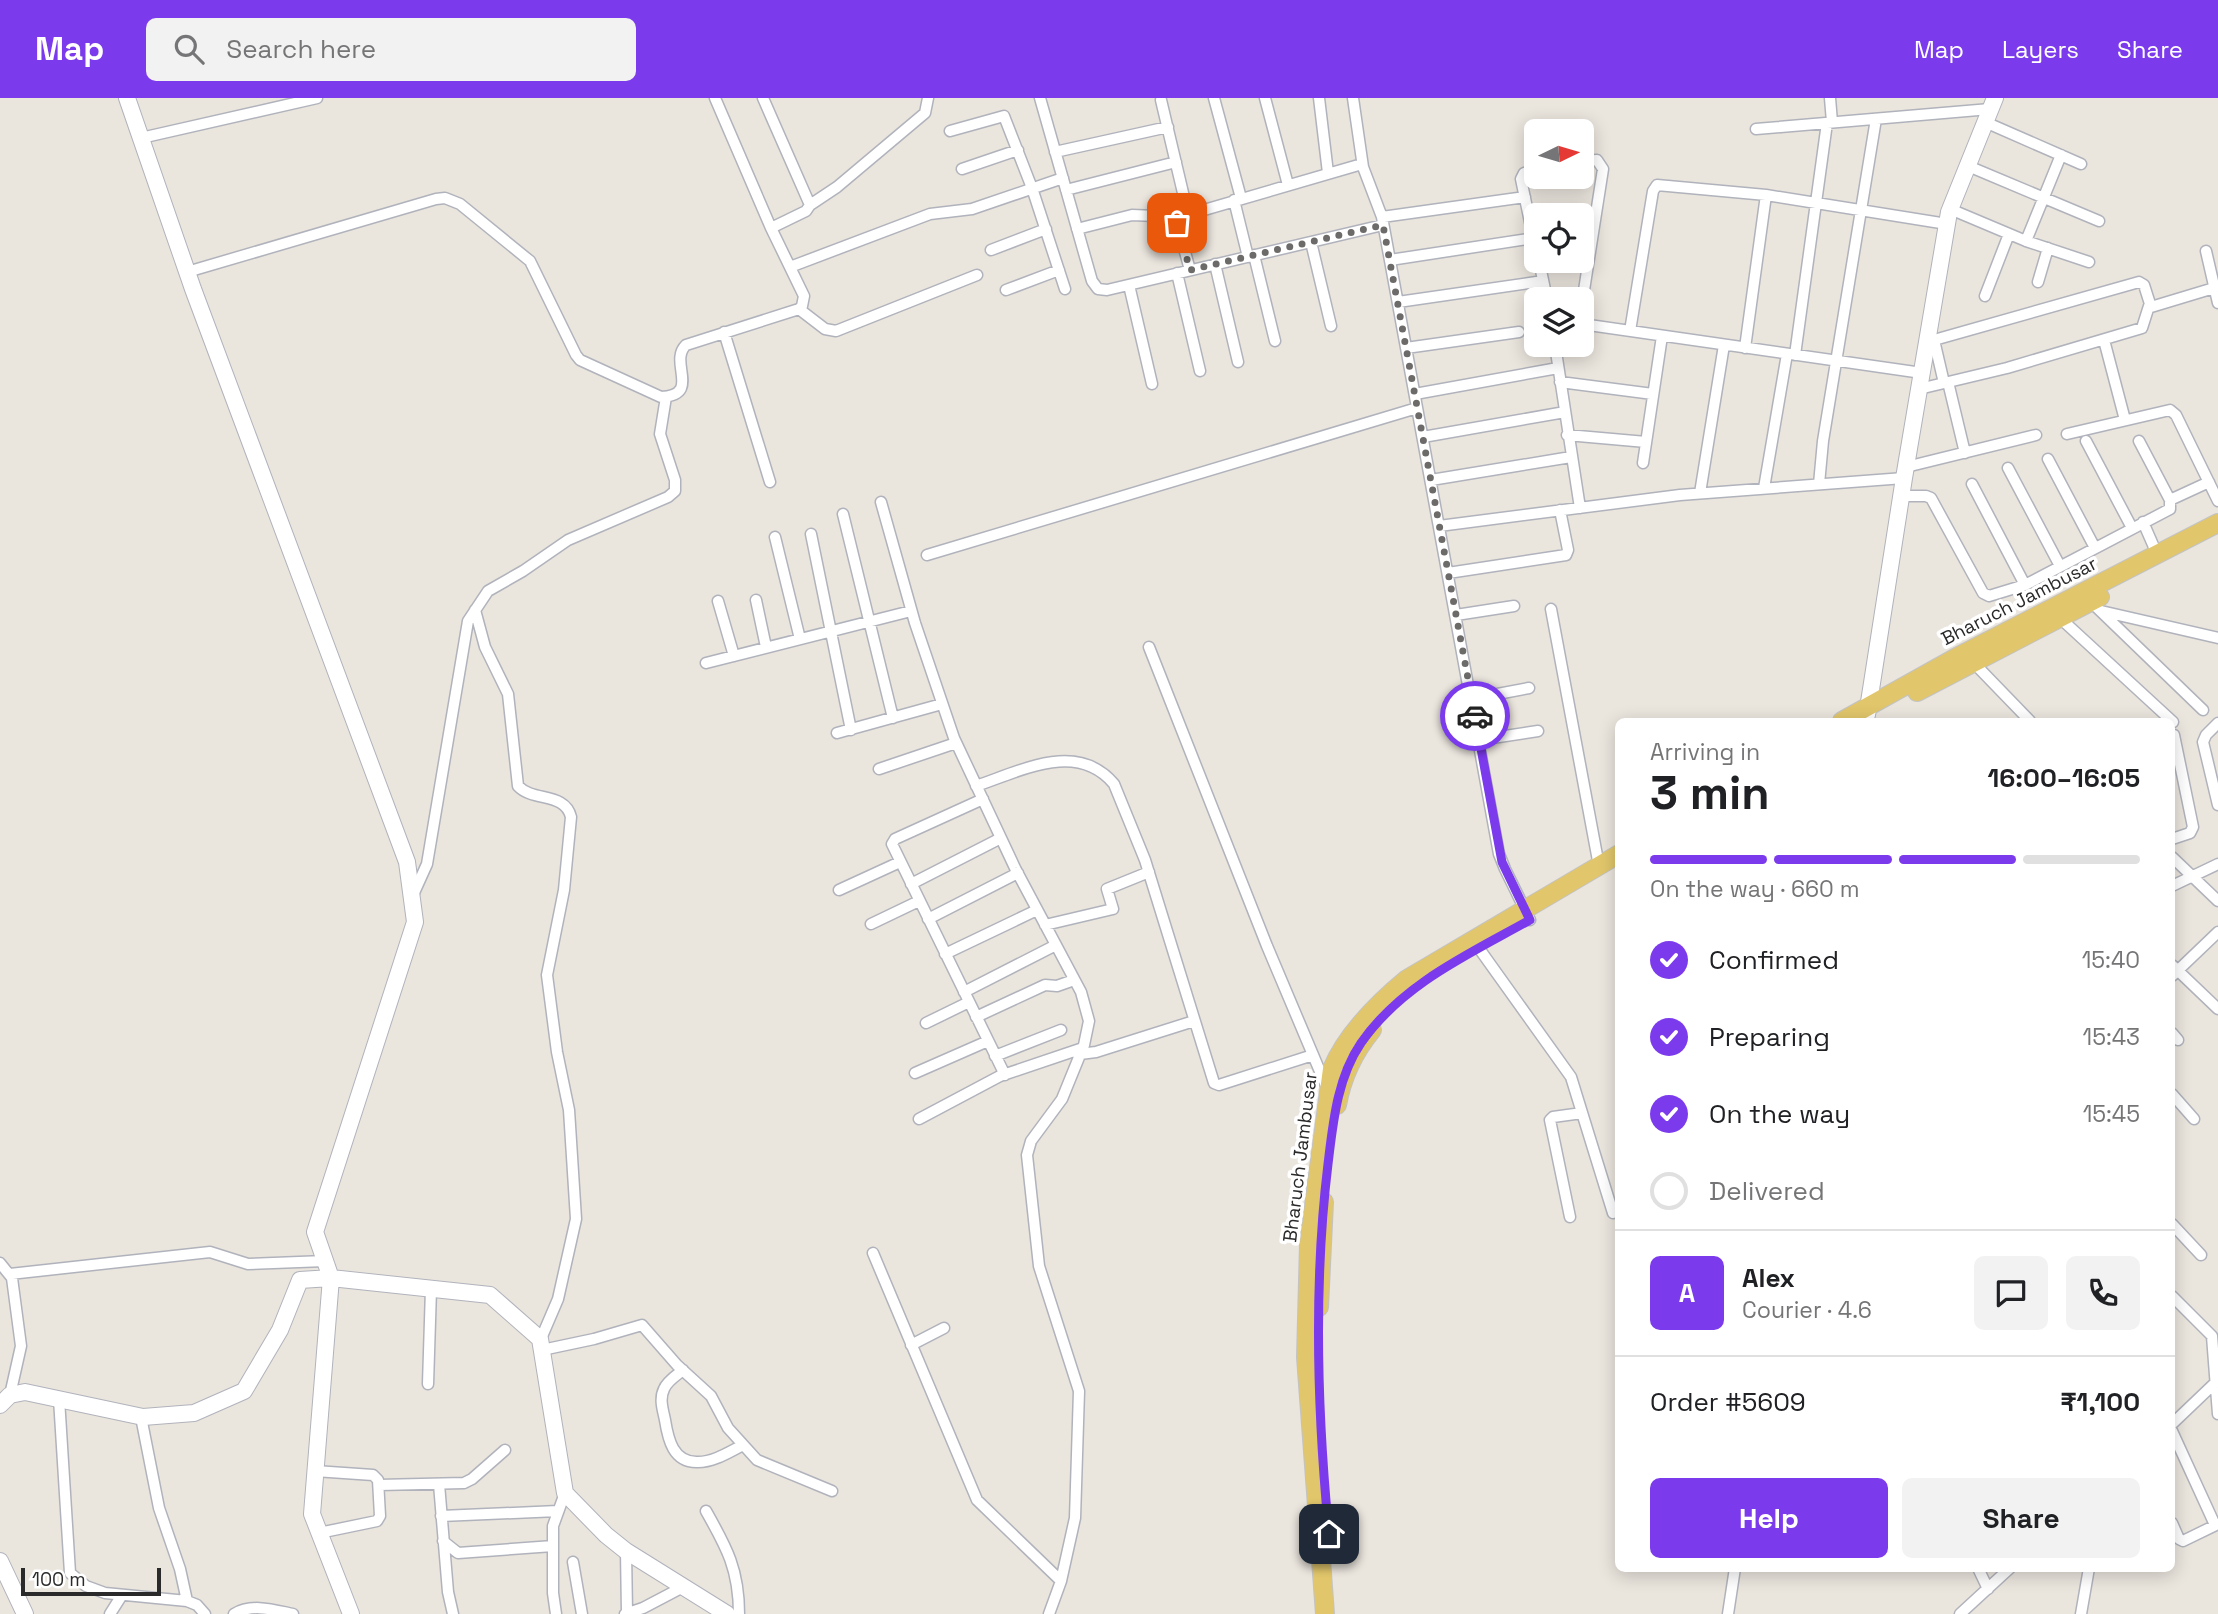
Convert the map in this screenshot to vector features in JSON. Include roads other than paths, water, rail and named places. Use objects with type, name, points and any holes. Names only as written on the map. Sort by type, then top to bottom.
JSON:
[{"type":"main road","points":[[127,98],[187,272],[407,862],[415,922],[316,1232],[331,1278],[312,1514],[351,1614]]},
{"type":"main road","points":[[1864,717],[1949,217],[1990,110]]},
{"type":"main road","name":"Bharuch Jambusar","points":[[1864,717],[1969,658],[2092,601],[2157,554],[2218,523]]},
{"type":"main road","name":"Bharuch Jambusar","points":[[1969,658],[2060,618],[2218,535]]},
{"type":"main road","name":"Bharuch Jambusar","points":[[1528,915],[1615,856]]},
{"type":"main road","name":"Bharuch Jambusar","points":[[1325,1614],[1306,1356],[1309,1244],[1328,1091],[1338,1073],[1386,1011],[1427,978],[1476,944],[1615,870]]},
{"type":"main road","name":"Bharuch Jambusar","points":[[1336,1614],[1326,1508],[1317,1346],[1324,1194],[1338,1073]]},
{"type":"main road","points":[[5,1400],[25,1392],[141,1417],[194,1413],[244,1391],[280,1330],[300,1280],[331,1278],[490,1295],[541,1346],[565,1493],[606,1535],[626,1551],[727,1614]]},
{"type":"main road","points":[[0,1561],[25,1614]]},
{"type":"street","points":[[141,138],[317,98]]},
{"type":"street","points":[[187,272],[436,199],[453,200],[530,261],[580,360],[666,397],[679,392],[682,349],[691,342],[799,309],[804,296],[771,228],[715,98]]},
{"type":"street","points":[[764,98],[810,205]]},
{"type":"street","points":[[771,228],[806,211],[810,205],[838,187],[925,113],[928,98]]},
{"type":"street","points":[[1040,98],[1095,286],[1103,290],[1311,242],[1382,221],[1525,197]]},
{"type":"street","points":[[1214,98],[1251,256],[1275,341]]},
{"type":"street","points":[[1265,98],[1288,185]]},
{"type":"street","points":[[1319,98],[1328,173]]},
{"type":"street","points":[[1353,98],[1362,164],[1382,221],[1390,260],[1502,862],[1528,915]]},
{"type":"street","points":[[1764,488],[1817,203],[1830,98]]},
{"type":"street","points":[[1161,100],[1176,162],[1184,215],[1177,223],[1190,270]]},
{"type":"street","points":[[1756,129],[1990,110],[2061,155],[2081,164]]},
{"type":"street","points":[[950,131],[1003,115],[1032,188],[1065,289]]},
{"type":"street","points":[[1819,484],[1875,119]]},
{"type":"street","points":[[1055,152],[1168,127]]},
{"type":"street","points":[[962,169],[1018,150]]},
{"type":"street","points":[[2026,241],[2061,155]]},
{"type":"street","points":[[1585,287],[1603,169],[1597,160],[1594,160]]},
{"type":"street","points":[[1066,190],[1176,162]]},
{"type":"street","points":[[1077,229],[1132,215],[1184,215],[1362,164]]},
{"type":"street","points":[[1968,166],[2099,221]]},
{"type":"street","points":[[1524,174],[1526,203]]},
{"type":"street","points":[[790,267],[930,215],[972,209],[1063,178]]},
{"type":"street","points":[[1630,331],[1654,188],[1661,185],[1766,195],[1861,210],[1949,217],[2009,234],[2089,262]]},
{"type":"street","points":[[1745,348],[1766,195]]},
{"type":"street","points":[[991,250],[1046,229]]},
{"type":"street","points":[[1984,296],[2009,234]]},
{"type":"street","points":[[1390,260],[1524,240]]},
{"type":"street","points":[[1311,242],[1331,326]]},
{"type":"street","points":[[2038,282],[2048,248]]},
{"type":"street","points":[[2206,251],[2218,303]]},
{"type":"street","points":[[1215,264],[1238,362]]},
{"type":"street","points":[[1006,290],[1059,270]]},
{"type":"street","points":[[1177,273],[1200,371]]},
{"type":"street","points":[[1541,273],[1544,287]]},
{"type":"street","points":[[799,309],[825,329],[835,331],[977,275]]},
{"type":"street","points":[[1398,302],[1543,281]]},
{"type":"street","points":[[1594,326],[1837,361],[1920,381],[1946,382],[2144,327],[2149,306],[2144,285],[2139,282],[1930,341],[1946,382],[1965,453]]},
{"type":"street","points":[[1129,285],[1152,384]]},
{"type":"street","points":[[2149,306],[2214,288]]},
{"type":"street","points":[[724,332],[770,482]]},
{"type":"street","points":[[1406,348],[1519,332]]},
{"type":"street","points":[[1643,463],[1662,336]]},
{"type":"street","points":[[2104,340],[2125,420]]},
{"type":"street","points":[[1700,493],[1724,345]]},
{"type":"street","points":[[1557,357],[1580,508]]},
{"type":"street","points":[[1415,394],[1559,368]]},
{"type":"street","points":[[1560,382],[1653,394]]},
{"type":"street","points":[[412,897],[427,863],[467,626],[475,610],[488,592],[568,540],[675,491],[675,480],[660,434],[666,397]]},
{"type":"street","points":[[927,555],[1417,408]]},
{"type":"street","points":[[2067,434],[2167,410],[2174,412],[2218,501]]},
{"type":"street","points":[[1423,436],[1564,412]]},
{"type":"street","points":[[1567,435],[1646,442]]},
{"type":"street","points":[[1439,526],[1700,493],[1819,484],[1905,473],[1965,453],[2036,435]]},
{"type":"street","points":[[2086,441],[2132,528]]},
{"type":"street","points":[[1901,496],[1931,498],[1984,595],[1989,596],[2025,585],[2169,509],[2170,500],[2139,441]]},
{"type":"street","points":[[1431,481],[1572,457]]},
{"type":"street","points":[[2049,459],[2095,548]]},
{"type":"street","points":[[2008,468],[2060,566]]},
{"type":"street","points":[[2170,500],[2209,482]]},
{"type":"street","points":[[1972,484],[2025,585]]},
{"type":"street","points":[[881,502],[911,611],[956,743],[1018,873],[1074,979],[1089,1021],[1081,1051],[1062,1098],[1031,1141],[1027,1155],[1039,1266],[1079,1391],[1075,1513],[1049,1614]]},
{"type":"street","points":[[1448,573],[1566,555],[1568,550],[1560,510]]},
{"type":"street","points":[[843,514],[893,718]]},
{"type":"street","points":[[2143,522],[2157,554]]},
{"type":"street","points":[[811,534],[851,730]]},
{"type":"street","points":[[775,537],[800,639]]},
{"type":"street","points":[[756,600],[766,648]]},
{"type":"street","points":[[718,601],[734,656]]},
{"type":"street","points":[[2092,601],[2218,638]]},
{"type":"street","points":[[2092,601],[2203,710]]},
{"type":"street","points":[[1456,615],[1514,606]]},
{"type":"street","points":[[1552,609],[1598,866]]},
{"type":"street","points":[[475,610],[485,647],[508,694],[518,786],[524,792],[561,802],[571,817],[564,890],[547,975],[557,1052],[569,1110],[576,1219],[556,1306],[541,1346],[594,1339],[642,1325],[711,1396],[726,1425],[764,1464],[832,1491]]},
{"type":"street","points":[[706,663],[911,611]]},
{"type":"street","points":[[2060,618],[2169,718]]},
{"type":"street","points":[[1149,647],[1262,934],[1328,1091]]},
{"type":"street","points":[[1969,658],[2027,718]]},
{"type":"street","points":[[1471,699],[1529,688]]},
{"type":"street","points":[[837,733],[942,704]]},
{"type":"street","points":[[2218,723],[2203,742],[2218,805]]},
{"type":"street","points":[[1479,740],[1538,731]]},
{"type":"street","points":[[2175,740],[2193,827],[2190,834],[2175,838]]},
{"type":"street","points":[[879,769],[956,743]]},
{"type":"street","points":[[976,786],[1060,761],[1082,762],[1096,767],[1114,784],[1149,872],[1216,1085],[1313,1055]]},
{"type":"street","points":[[983,799],[895,839],[892,846],[1004,1075]]},
{"type":"street","points":[[911,884],[1001,838]]},
{"type":"street","points":[[2175,860],[2218,901]]},
{"type":"street","points":[[839,890],[900,862]]},
{"type":"street","points":[[2175,884],[2218,864]]},
{"type":"street","points":[[1045,925],[1113,909],[1107,889],[1149,872]]},
{"type":"street","points":[[928,919],[1018,873]]},
{"type":"street","points":[[871,924],[919,901]]},
{"type":"street","points":[[945,954],[1037,910]]},
{"type":"street","points":[[2175,970],[2218,932]]},
{"type":"street","points":[[1476,944],[1571,1077],[1613,1213]]},
{"type":"street","points":[[926,1023],[1056,945]]},
{"type":"street","points":[[2175,972],[2218,1009]]},
{"type":"street","points":[[976,1017],[1045,985],[1057,986],[1074,979]]},
{"type":"street","points":[[919,1119],[1004,1075],[1081,1051],[1096,1052],[1194,1021]]},
{"type":"street","points":[[995,1056],[1061,1030]]},
{"type":"street","points":[[915,1073],[988,1041]]},
{"type":"street","points":[[2175,1097],[2194,1119]]},
{"type":"street","points":[[1570,1217],[1550,1121],[1553,1117],[1582,1113]]},
{"type":"street","points":[[2175,1234],[2201,1255]]},
{"type":"street","points":[[10,1275],[210,1252],[248,1264],[325,1261]]},
{"type":"street","points":[[873,1254],[977,1500],[1058,1578]]},
{"type":"street","points":[[0,1263],[10,1275],[17,1305],[21,1346],[5,1400]]},
{"type":"street","points":[[428,1384],[431,1289]]},
{"type":"street","points":[[2175,1299],[2212,1336],[2218,1414]]},
{"type":"street","points":[[911,1345],[944,1328]]},
{"type":"street","points":[[683,1370],[666,1384],[661,1401],[669,1442],[677,1454],[688,1461],[698,1462],[716,1458],[743,1445]]},
{"type":"street","points":[[2175,1421],[2215,1383]]},
{"type":"street","points":[[59,1399],[70,1573],[86,1586],[105,1593],[187,1601],[197,1605],[205,1614]]},
{"type":"street","points":[[141,1417],[159,1508],[187,1601]]},
{"type":"street","points":[[2175,1437],[2217,1524],[2181,1541],[2175,1529]]},
{"type":"street","points":[[379,1485],[468,1481],[505,1450]]},
{"type":"street","points":[[315,1471],[373,1475],[378,1478],[379,1485],[380,1516],[377,1521],[319,1533]]},
{"type":"street","points":[[439,1484],[448,1592],[453,1614]]},
{"type":"street","points":[[556,1614],[553,1593],[553,1526],[565,1493]]},
{"type":"street","points":[[441,1516],[558,1511]]},
{"type":"street","points":[[706,1511],[732,1558],[739,1614]]},
{"type":"street","points":[[443,1541],[457,1553],[553,1546]]},
{"type":"street","points":[[626,1551],[626,1614],[683,1587]]},
{"type":"street","points":[[573,1562],[582,1614]]},
{"type":"street","points":[[1728,1614],[1734,1572]]},
{"type":"street","points":[[1980,1572],[1988,1589]]},
{"type":"street","points":[[1960,1614],[2006,1572]]},
{"type":"street","points":[[2081,1614],[2089,1572]]},
{"type":"street","points":[[110,1614],[122,1595]]},
{"type":"street","points":[[234,1614],[240,1610],[264,1608],[293,1614]]}]
